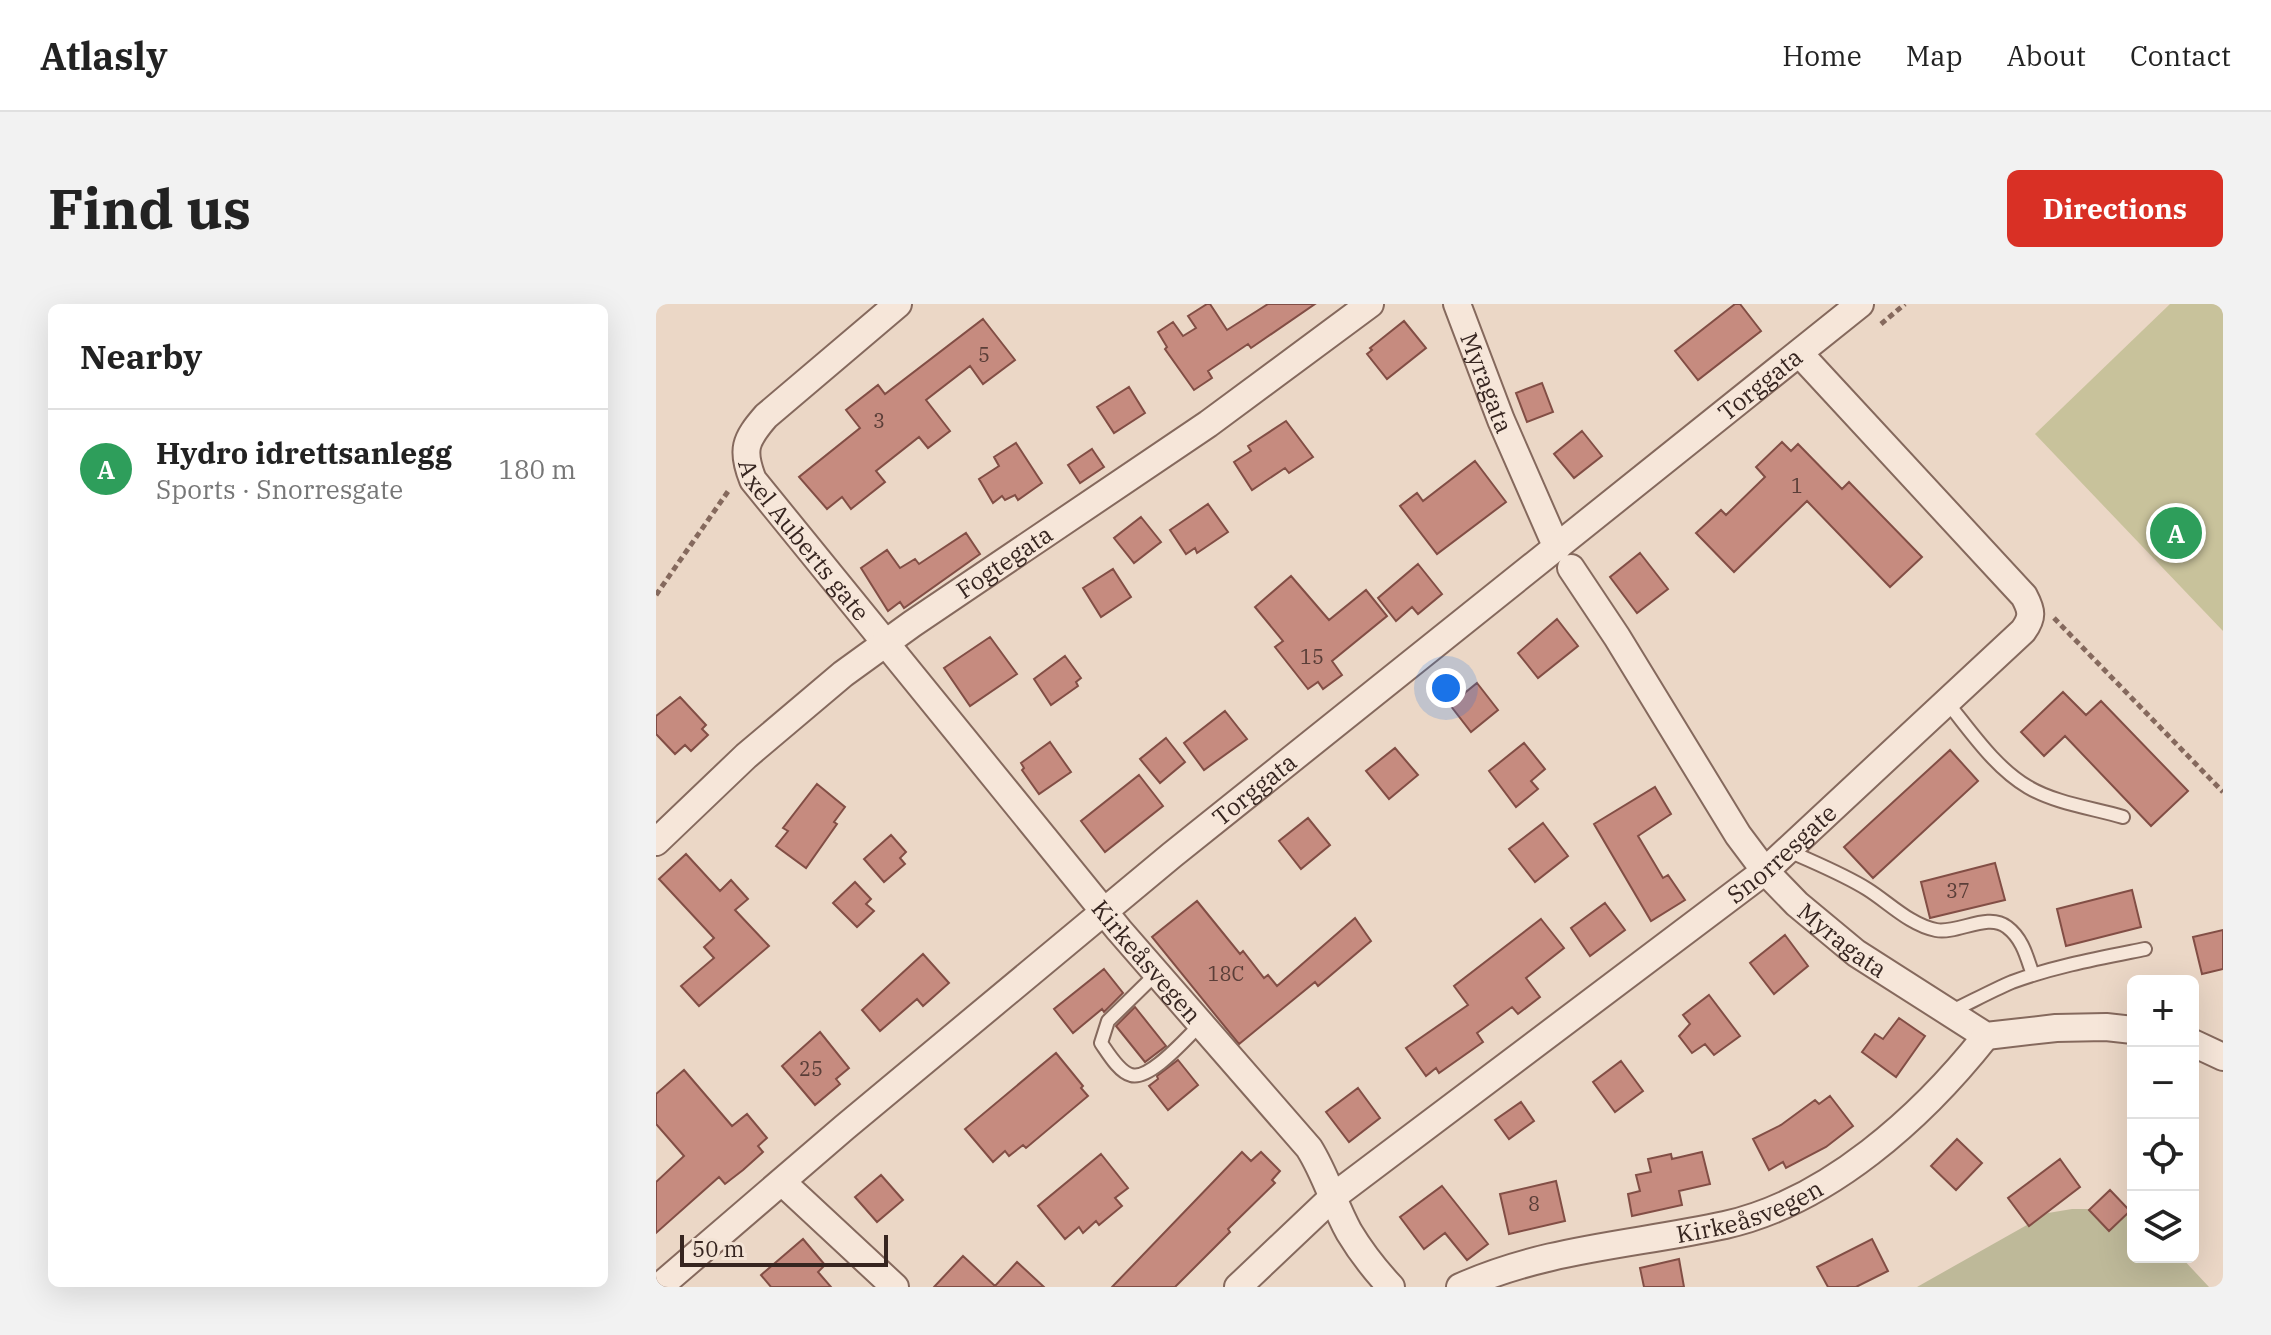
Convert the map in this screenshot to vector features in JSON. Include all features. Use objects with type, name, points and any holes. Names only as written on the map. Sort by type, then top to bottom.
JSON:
[{"type":"street","name":"Axel Auberts gate","points":[[887,642],[753,480],[746,462],[746,446],[752,432],[766,416],[898,304]]},
{"type":"street","name":"Fogtegata","points":[[656,842],[792,717],[887,642],[1208,424],[1370,304]]},
{"type":"street","name":"Myragata","points":[[1457,304],[1501,420],[1564,558],[1617,637],[1738,835],[1765,871],[1797,904],[1856,953],[1986,1036]]},
{"type":"street","name":"Torggata","points":[[659,1287],[845,1127],[1104,912],[1564,558],[1860,304]]},
{"type":"street","points":[[1800,354],[1989,557],[2024,596],[2031,609]]},
{"type":"street","name":"Snorresgate","points":[[1238,1287],[1334,1196],[1789,851],[2023,631],[2031,619],[2031,609]]},
{"type":"street","name":"Kirkeåsvegen","points":[[887,642],[1104,912],[1309,1148],[1323,1170],[1349,1232],[1391,1287]]},
{"type":"street","points":[[1986,1036],[2056,1028],[2127,1029]]},
{"type":"street","name":"Kirkeåsvegen","points":[[1460,1287],[1512,1265],[1577,1250],[1727,1224],[1781,1208],[1842,1174],[1884,1139],[1959,1070],[1986,1036]]},
{"type":"street","points":[[2199,1046],[2223,1057]]},
{"type":"street","points":[[782,1182],[895,1287]]},
{"type":"lane","points":[[1946,701],[2000,764],[2030,788],[2123,817]]},
{"type":"lane","points":[[1789,851],[1865,888],[1904,915],[1935,930],[1957,930],[1995,921],[2007,927],[2023,945],[2033,975]]},
{"type":"lane","points":[[1950,1012],[2033,975],[2073,963],[2145,949]]},
{"type":"lane","points":[[1157,973],[1108,1021],[1101,1043],[1108,1053],[1133,1076],[1148,1074],[1201,1024]]},
{"type":"path","points":[[656,595],[729,490],[753,480]]},
{"type":"path","points":[[2031,609],[2057,619],[2223,792]]},
{"type":"shaded area","points":[[2170,304],[2223,304],[2223,631],[2035,434]]},
{"type":"shaded area","points":[[2105,1209],[2127,1214],[2127,1263],[2187,1263],[2209,1287],[1917,1287],[2048,1213]]},
{"type":"building","points":[[1207,304],[1227,330],[1268,304],[1315,304],[1251,348],[1248,344],[1208,371],[1212,378],[1194,390],[1165,349],[1167,347],[1158,332],[1173,322],[1183,336],[1196,328],[1188,316]]},
{"type":"building","points":[[1735,304],[1740,304],[1761,331],[1698,380],[1675,351]]},
{"type":"building","points":[[983,319],[1015,360],[983,384],[970,366],[926,400],[950,431],[928,448],[919,437],[876,471],[885,482],[851,509],[842,497],[827,509],[799,477],[860,428],[846,410],[878,385],[885,394]]},
{"type":"building","points":[[1404,321],[1426,348],[1387,379],[1367,354],[1372,350],[1370,348]]},
{"type":"building","points":[[1542,383],[1553,412],[1527,422],[1516,393]]},
{"type":"building","points":[[1129,387],[1145,413],[1114,433],[1097,407]]},
{"type":"building","points":[[1286,421],[1313,457],[1289,473],[1285,468],[1252,490],[1234,462],[1251,451],[1248,446]]},
{"type":"building","points":[[1582,431],[1602,456],[1574,478],[1554,454]]},
{"type":"building","points":[[1782,442],[1791,451],[1798,444],[1842,489],[1849,482],[1922,557],[1890,587],[1807,501],[1734,572],[1696,533],[1721,510],[1726,515],[1765,477],[1756,467]]},
{"type":"building","points":[[1016,443],[1042,483],[1018,500],[1015,495],[1005,500],[1002,496],[993,503],[979,479],[999,466],[994,457]]},
{"type":"building","points":[[1092,449],[1104,467],[1080,483],[1068,465]]},
{"type":"building","points":[[1475,461],[1506,502],[1437,554],[1400,506],[1417,493],[1423,501]]},
{"type":"building","points":[[1208,504],[1228,532],[1197,553],[1195,548],[1186,554],[1170,530]]},
{"type":"building","points":[[1141,517],[1161,542],[1134,563],[1114,538]]},
{"type":"building","points":[[966,533],[980,554],[904,608],[900,602],[888,611],[861,568],[887,550],[900,568],[915,559],[919,564]]},
{"type":"building","points":[[1640,553],[1668,589],[1637,613],[1610,577]]},
{"type":"building","points":[[1418,564],[1442,594],[1418,614],[1412,607],[1396,621],[1378,598]]},
{"type":"building","points":[[1113,569],[1131,597],[1101,617],[1083,588]]},
{"type":"building","points":[[1291,576],[1329,620],[1366,590],[1387,616],[1332,661],[1342,675],[1323,689],[1318,682],[1308,689],[1275,647],[1283,641],[1255,607]]},
{"type":"building","points":[[1557,619],[1578,646],[1538,678],[1518,653]]},
{"type":"building","points":[[990,637],[1017,674],[970,706],[944,668]]},
{"type":"building","points":[[1065,656],[1081,678],[1076,682],[1078,686],[1051,705],[1034,679]]},
{"type":"building","points":[[1477,683],[1498,710],[1471,732],[1450,705]]},
{"type":"building","points":[[2063,692],[2086,715],[2101,701],[2188,791],[2151,826],[2065,736],[2044,756],[2021,732]]},
{"type":"building","points":[[680,697],[706,725],[702,729],[708,735],[691,751],[685,745],[675,754],[656,734],[656,716]]},
{"type":"building","points":[[1225,711],[1247,739],[1204,770],[1184,743]]},
{"type":"building","points":[[1166,738],[1185,762],[1160,783],[1140,759]]},
{"type":"building","points":[[1050,742],[1071,772],[1039,794],[1022,770],[1021,763]]},
{"type":"building","points":[[1524,743],[1545,769],[1531,781],[1538,789],[1516,807],[1489,771]]},
{"type":"building","points":[[1395,748],[1418,775],[1389,799],[1366,771]]},
{"type":"building","points":[[1950,750],[1978,781],[1873,878],[1844,847]]},
{"type":"building","points":[[1139,775],[1163,806],[1105,852],[1081,821]]},
{"type":"building","points":[[817,784],[845,807],[834,822],[837,824],[806,868],[776,846],[788,831],[783,828]]},
{"type":"building","points":[[1655,787],[1671,814],[1638,836],[1663,878],[1668,875],[1685,900],[1651,921],[1594,824]]},
{"type":"building","points":[[1308,818],[1330,845],[1301,869],[1279,841]]},
{"type":"building","points":[[1543,823],[1568,856],[1535,882],[1509,849]]},
{"type":"building","points":[[891,835],[906,852],[900,858],[905,864],[884,882],[864,859]]},
{"type":"building","points":[[686,854],[720,891],[731,880],[748,899],[735,910],[769,946],[699,1006],[681,986],[714,958],[704,947],[714,938],[659,879]]},
{"type":"building","points":[[1995,863],[2005,900],[1930,918],[1921,882]]},
{"type":"building","points":[[855,882],[871,899],[866,904],[874,911],[857,927],[833,903]]},
{"type":"building","points":[[2132,890],[2141,927],[2066,946],[2057,909]]},
{"type":"building","points":[[1197,901],[1240,954],[1243,951],[1264,978],[1268,975],[1277,986],[1355,918],[1371,941],[1318,986],[1315,982],[1239,1044],[1152,937]]},
{"type":"building","points":[[1605,903],[1625,930],[1590,956],[1571,928]]},
{"type":"building","points":[[1541,919],[1564,948],[1526,978],[1540,997],[1518,1014],[1512,1007],[1477,1033],[1483,1042],[1439,1073],[1436,1068],[1426,1076],[1406,1048],[1468,1005],[1454,986]]},
{"type":"building","points":[[2223,930],[2223,969],[2202,974],[2193,937]]},
{"type":"building","points":[[1785,935],[1808,966],[1774,994],[1750,963]]},
{"type":"building","points":[[923,954],[949,983],[923,1006],[917,999],[880,1031],[862,1010]]},
{"type":"building","points":[[1104,969],[1123,993],[1104,1012],[1102,1009],[1073,1033],[1054,1009]]},
{"type":"building","points":[[1709,995],[1740,1036],[1714,1055],[1705,1044],[1692,1053],[1679,1036],[1690,1024],[1683,1015]]},
{"type":"building","points":[[1135,1007],[1166,1046],[1145,1062],[1116,1026]]},
{"type":"building","points":[[1899,1018],[1925,1036],[1896,1077],[1862,1052],[1875,1034],[1883,1039]]},
{"type":"building","points":[[820,1032],[849,1068],[836,1079],[840,1084],[815,1105],[782,1066]]},
{"type":"building","points":[[1056,1053],[1088,1096],[1026,1148],[1023,1145],[1009,1156],[1005,1151],[993,1162],[965,1129]]},
{"type":"building","points":[[1178,1060],[1198,1085],[1168,1110],[1149,1086]]},
{"type":"building","points":[[1621,1061],[1643,1091],[1615,1112],[1593,1082]]},
{"type":"building","points":[[684,1070],[732,1126],[747,1114],[767,1138],[758,1146],[763,1152],[743,1170],[725,1184],[719,1177],[656,1233],[656,1182],[684,1156],[656,1124],[656,1094]]},
{"type":"building","points":[[1358,1088],[1380,1118],[1349,1142],[1326,1112]]},
{"type":"building","points":[[1830,1096],[1853,1126],[1826,1147],[1786,1168],[1783,1162],[1769,1170],[1753,1139],[1781,1125],[1815,1100],[1819,1104]]},
{"type":"building","points":[[1521,1102],[1534,1121],[1509,1139],[1495,1120]]},
{"type":"building","points":[[1957,1139],[1982,1163],[1956,1190],[1931,1166]]},
{"type":"building","points":[[1242,1152],[1251,1161],[1261,1152],[1280,1171],[1272,1180],[1275,1183],[1228,1229],[1230,1232],[1175,1287],[1112,1287]]},
{"type":"building","points":[[1702,1152],[1710,1184],[1679,1191],[1682,1205],[1632,1216],[1628,1194],[1640,1191],[1636,1175],[1651,1172],[1648,1159],[1671,1154],[1672,1159]]},
{"type":"building","points":[[1101,1154],[1128,1188],[1115,1198],[1122,1206],[1099,1225],[1096,1221],[1083,1233],[1079,1227],[1065,1239],[1038,1206]]},
{"type":"building","points":[[2060,1159],[2080,1187],[2029,1226],[2008,1198]]},
{"type":"building","points":[[881,1175],[903,1200],[877,1222],[855,1197]]},
{"type":"building","points":[[1556,1181],[1565,1221],[1509,1234],[1500,1194]]},
{"type":"building","points":[[1442,1186],[1488,1244],[1467,1260],[1445,1233],[1424,1249],[1400,1217]]},
{"type":"building","points":[[2110,1190],[2127,1208],[2127,1214],[2109,1231],[2089,1210]]},
{"type":"building","points":[[803,1239],[825,1265],[818,1272],[831,1287],[771,1287],[761,1275]]},
{"type":"building","points":[[1872,1239],[1888,1271],[1856,1287],[1828,1287],[1817,1267]]},
{"type":"building","points":[[963,1256],[995,1286],[1017,1262],[1044,1287],[934,1287]]},
{"type":"building","points":[[1679,1259],[1684,1287],[1644,1287],[1640,1268]]},
{"type":"place","name":"Hydro idrettsanlegg","points":[[2176,533]]}]
